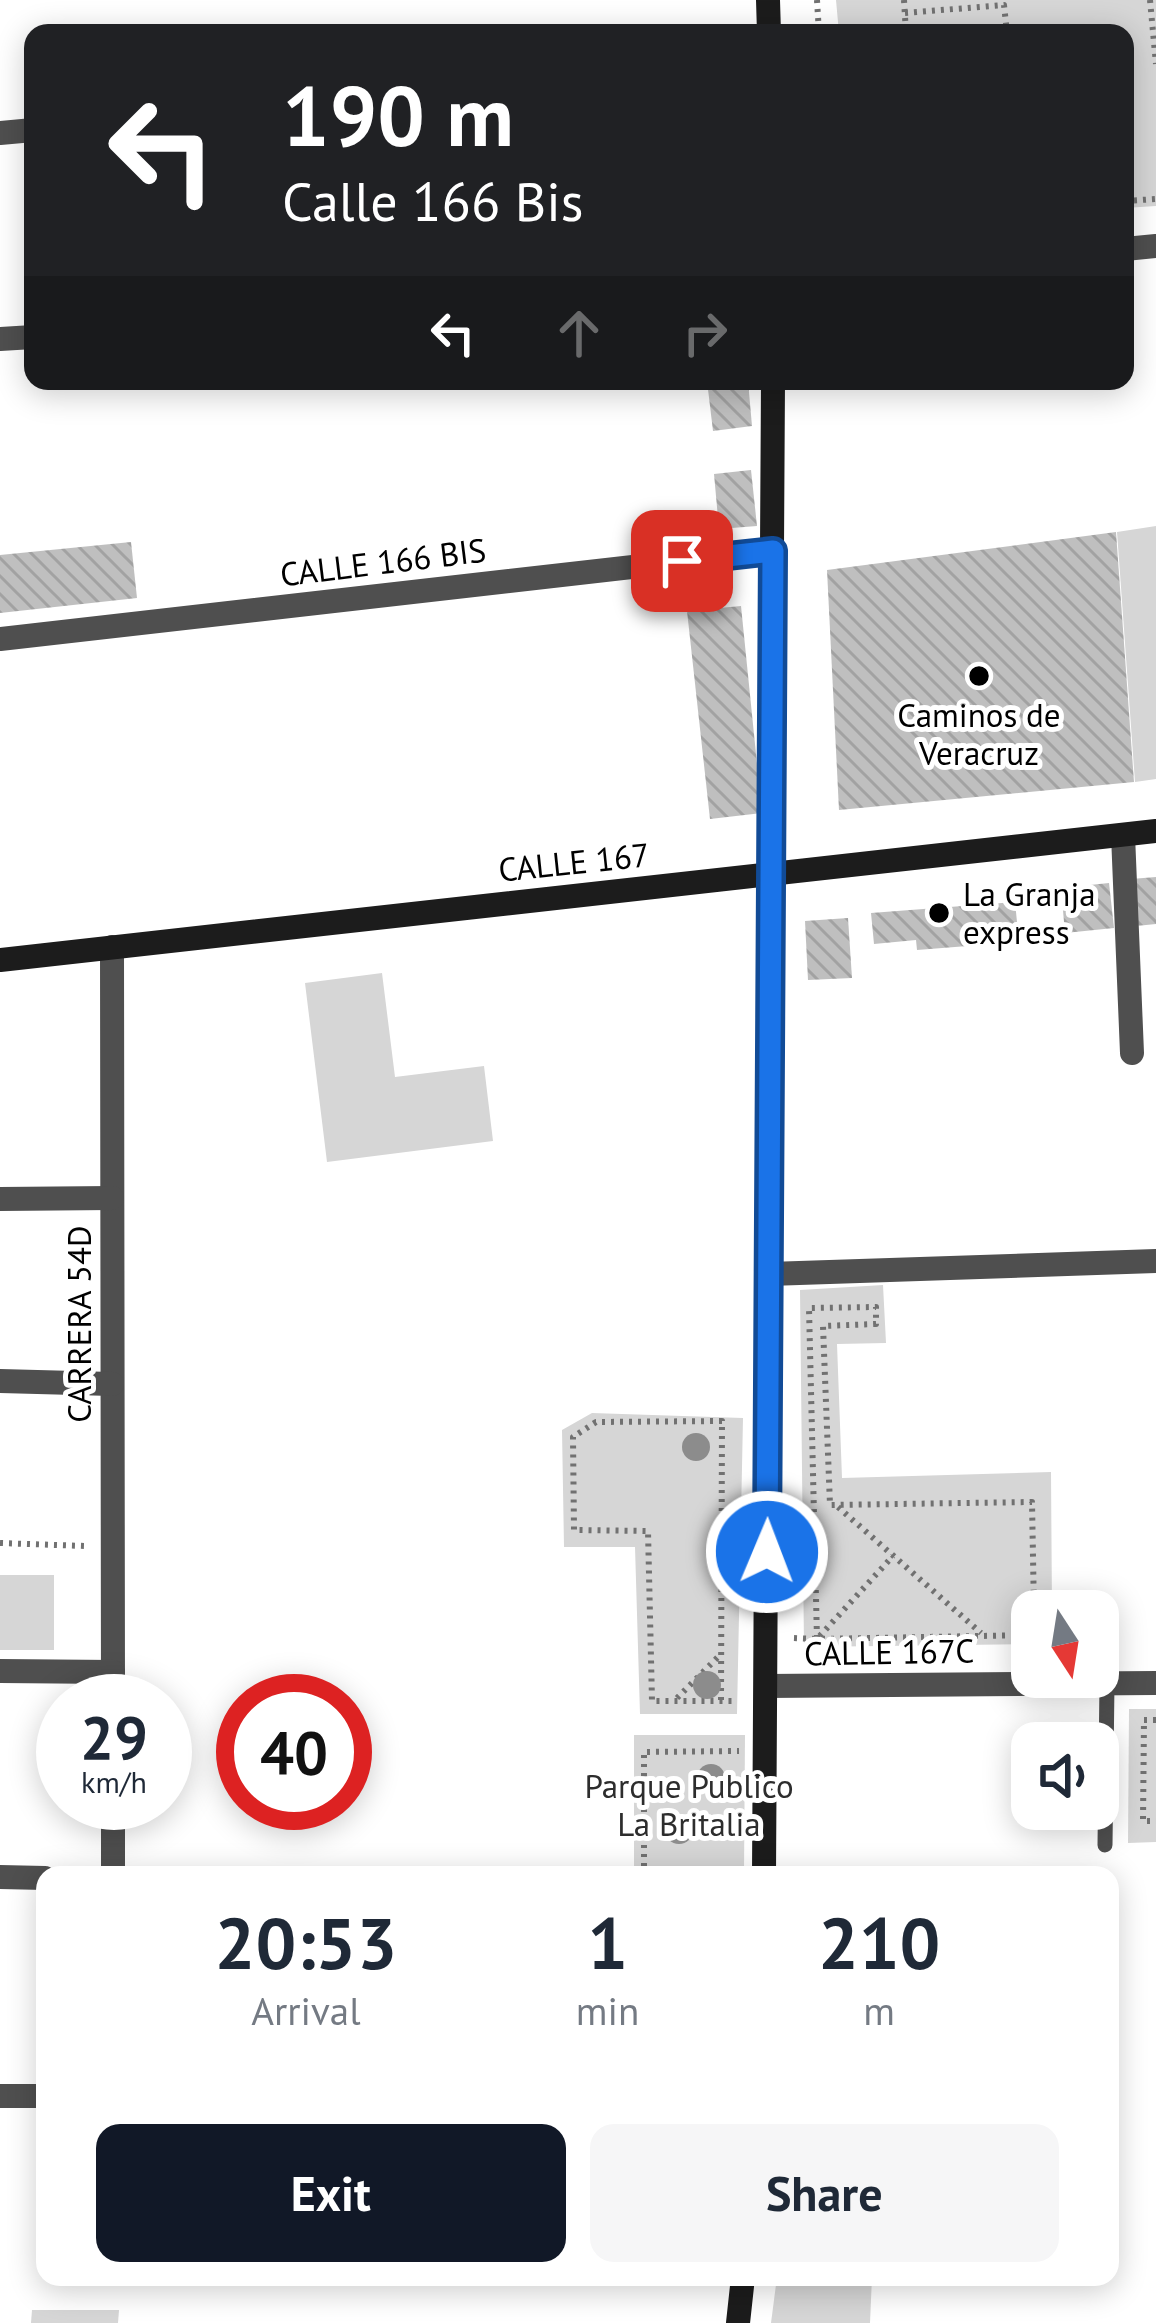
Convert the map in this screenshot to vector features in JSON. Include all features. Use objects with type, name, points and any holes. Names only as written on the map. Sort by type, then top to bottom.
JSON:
[{"type":"street","points":[[764,1866],[773,390]]},
{"type":"street","name":"CALLE 166 BIS","points":[[0,639],[773,551]]},
{"type":"street","name":"CALLE 167","points":[[0,960],[1156,832]]},
{"type":"street","points":[[1123,835],[1132,1053]]},
{"type":"street","name":"CARRERA 54D","points":[[112,947],[112,1672]]},
{"type":"street","points":[[0,1198],[112,1198]]},
{"type":"street","points":[[770,1274],[1156,1261]]},
{"type":"street","points":[[0,1381],[112,1384]]},
{"type":"street","points":[[0,1671],[112,1672]]},
{"type":"street","name":"CALLE 167C","points":[[1119,1682],[1156,1683]]},
{"type":"street","name":"CALLE 167C","points":[[766,1686],[1011,1683]]},
{"type":"street","points":[[113,1830],[113,1866]]},
{"type":"street","points":[[0,1877],[36,1878]]},
{"type":"street","points":[[0,2096],[36,2096]]},
{"type":"street","points":[[738,2323],[742,2286]]},
{"type":"lane","points":[[1105,1845],[1106,1698]]},
{"type":"path","points":[[904,0],[906,24]]},
{"type":"path","points":[[1150,0],[1156,64]]},
{"type":"path","points":[[905,13],[1004,5],[1006,24]]},
{"type":"path","points":[[817,1639],[809,1308],[876,1307],[876,1324],[823,1326],[830,1505],[1032,1502],[1034,1590]]},
{"type":"path","points":[[722,1421],[721,1654],[721,1700],[652,1701],[648,1531],[574,1530],[573,1437],[596,1422],[722,1421]]},
{"type":"path","points":[[837,1506],[984,1636]]},
{"type":"path","points":[[0,1543],[112,1547]]},
{"type":"path","points":[[817,1639],[893,1556]]},
{"type":"path","points":[[817,1639],[1011,1635]]},
{"type":"path","points":[[674,1700],[721,1654]]},
{"type":"path","points":[[1156,1720],[1144,1720],[1143,1821],[1156,1821]]},
{"type":"path","points":[[644,1866],[644,1752],[741,1750],[740,1771]]},
{"type":"green space","points":[[836,0],[1156,0],[1156,206],[1134,207],[1134,24],[838,24]]},
{"type":"green space","points":[[1156,526],[1156,779],[1135,782],[1117,532]]},
{"type":"green space","points":[[382,973],[395,1077],[484,1066],[493,1141],[327,1162],[305,983]]},
{"type":"green space","points":[[883,1285],[886,1343],[837,1344],[842,1478],[1051,1472],[1052,1590],[1011,1590],[1011,1644],[804,1647],[800,1290]]},
{"type":"green space","points":[[592,1413],[743,1418],[737,1714],[640,1714],[635,1547],[564,1547],[562,1430]]},
{"type":"green space","points":[[0,1575],[54,1575],[54,1650],[0,1650]]},
{"type":"green space","points":[[1129,1709],[1156,1709],[1156,1842],[1128,1843]]},
{"type":"green space","name":"Parque Publico La Britalia","points":[[634,1735],[745,1735],[744,1866],[634,1866]]},
{"type":"green space","points":[[776,2286],[872,2286],[870,2323],[771,2323]]},
{"type":"green space","points":[[32,2310],[119,2310],[118,2323],[31,2323]]},
{"type":"building","points":[[708,390],[749,390],[752,426],[713,431]]},
{"type":"building","points":[[751,470],[757,526],[719,529],[714,474]]},
{"type":"building","name":"Caminos de Veracruz","points":[[1116,532],[1134,782],[839,810],[827,570]]},
{"type":"building","points":[[131,542],[137,598],[0,613],[0,555]]},
{"type":"building","points":[[741,606],[762,813],[710,819],[687,611]]},
{"type":"building","points":[[1156,877],[1156,924],[1136,926],[1131,879]]},
{"type":"building","points":[[1109,883],[1114,928],[1065,933],[1061,888]]},
{"type":"building","points":[[1015,902],[1019,942],[917,950],[916,940],[874,944],[871,913]]},
{"type":"building","points":[[848,918],[852,978],[808,980],[805,921]]},
{"type":"place","name":"Caminos de Veracruz","points":[[979,676]]},
{"type":"place","name":"La Granja express","points":[[939,913]]},
{"type":"route","points":[[682,561],[773,551],[767,1552]]}]
